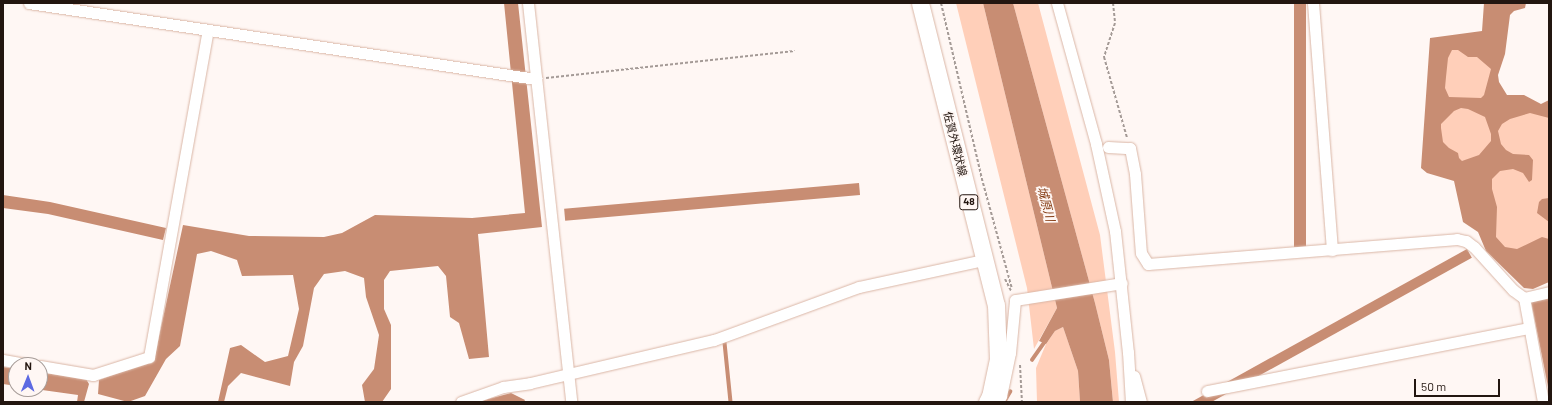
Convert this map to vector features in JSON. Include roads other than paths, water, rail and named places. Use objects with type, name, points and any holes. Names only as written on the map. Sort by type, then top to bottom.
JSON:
[{"type":"main road","name":"佐賀外環状線","points":[[920,3],[983,260],[996,305],[998,359],[990,396],[987,402]]},
{"type":"street","points":[[29,3],[536,79]]},
{"type":"street","points":[[528,3],[572,402]]},
{"type":"street","points":[[1057,3],[1097,152],[1115,231],[1122,283],[1131,402]]},
{"type":"street","points":[[1313,3],[1332,250]]},
{"type":"street","points":[[48,368],[93,376],[149,357],[208,30]]},
{"type":"street","points":[[1108,147],[1130,148],[1135,174],[1141,253],[1148,264],[1457,239],[1466,241],[1474,247],[1513,290],[1524,298],[1543,402]]},
{"type":"street","points":[[461,402],[503,387],[714,340],[859,287],[983,260]]},
{"type":"street","points":[[998,402],[1001,396],[1010,353],[1015,300],[1122,283]]},
{"type":"street","points":[[1524,298],[1549,292]]},
{"type":"street","points":[[1206,391],[1529,328]]},
{"type":"street","points":[[1128,352],[1141,402]]},
{"type":"water","points":[[504,3],[518,3],[542,227],[478,234],[489,357],[469,359],[459,323],[450,317],[446,276],[438,266],[390,271],[384,280],[384,309],[391,325],[391,389],[382,402],[365,402],[362,385],[374,369],[379,335],[366,297],[364,278],[345,271],[324,274],[314,288],[303,346],[294,362],[290,386],[241,373],[228,386],[224,402],[218,402],[230,348],[241,345],[265,362],[288,356],[299,309],[293,275],[242,276],[237,260],[211,251],[197,254],[180,346],[166,359],[145,396],[128,402],[98,394],[99,380],[154,360],[183,225],[249,236],[324,237],[342,233],[375,215],[472,218],[525,213]]},
{"type":"water","name":"城原川","points":[[983,3],[1013,3],[1095,303],[1109,360],[1113,402],[1080,402],[1078,371],[1063,327],[1055,331],[1046,344],[1039,341],[1057,308]]},
{"type":"water","points":[[1294,3],[1306,3],[1306,247],[1294,247]]},
{"type":"water","points":[[1484,3],[1526,3],[1525,8],[1514,11],[1510,15],[1505,54],[1498,75],[1499,82],[1507,95],[1524,95],[1541,104],[1549,100],[1549,118],[1530,113],[1510,119],[1502,124],[1498,131],[1501,144],[1506,150],[1513,154],[1529,155],[1533,160],[1532,180],[1529,182],[1523,173],[1513,169],[1500,171],[1492,179],[1492,189],[1497,207],[1496,237],[1505,247],[1517,249],[1542,237],[1549,239],[1549,282],[1533,289],[1524,288],[1486,251],[1478,232],[1463,222],[1454,181],[1427,173],[1421,168],[1430,38],[1482,31]],"holes":[[[1452,50],[1458,50],[1468,57],[1477,57],[1491,69],[1484,95],[1481,98],[1449,97],[1445,88],[1448,58]],[[1461,108],[1468,109],[1485,117],[1491,134],[1491,141],[1479,155],[1462,161],[1459,158],[1458,153],[1449,148],[1443,142],[1441,128],[1441,124],[1454,111]]]},
{"type":"water","points":[[859,183],[860,195],[565,221],[564,209]]},
{"type":"water","points":[[3,195],[50,202],[166,228],[163,240],[48,214],[3,208]]},
{"type":"water","points":[[1549,198],[1549,222],[1537,213],[1539,202],[1542,199]]},
{"type":"water","points":[[1467,249],[1472,258],[1212,402],[1191,402]]},
{"type":"water","points":[[1549,297],[1549,392],[1531,301]]},
{"type":"water","points":[[3,367],[8,368],[8,385],[3,384]]},
{"type":"water","points":[[48,373],[86,379],[89,384],[84,402],[77,402],[78,395],[48,391]]},
{"type":"water","points":[[511,393],[525,400],[524,402],[477,402]]},
{"type":"waterway","points":[[1032,360],[1046,340]]},
{"type":"waterway","points":[[725,343],[731,402]]},
{"type":"waterway","points":[[1004,402],[1010,392]]}]
